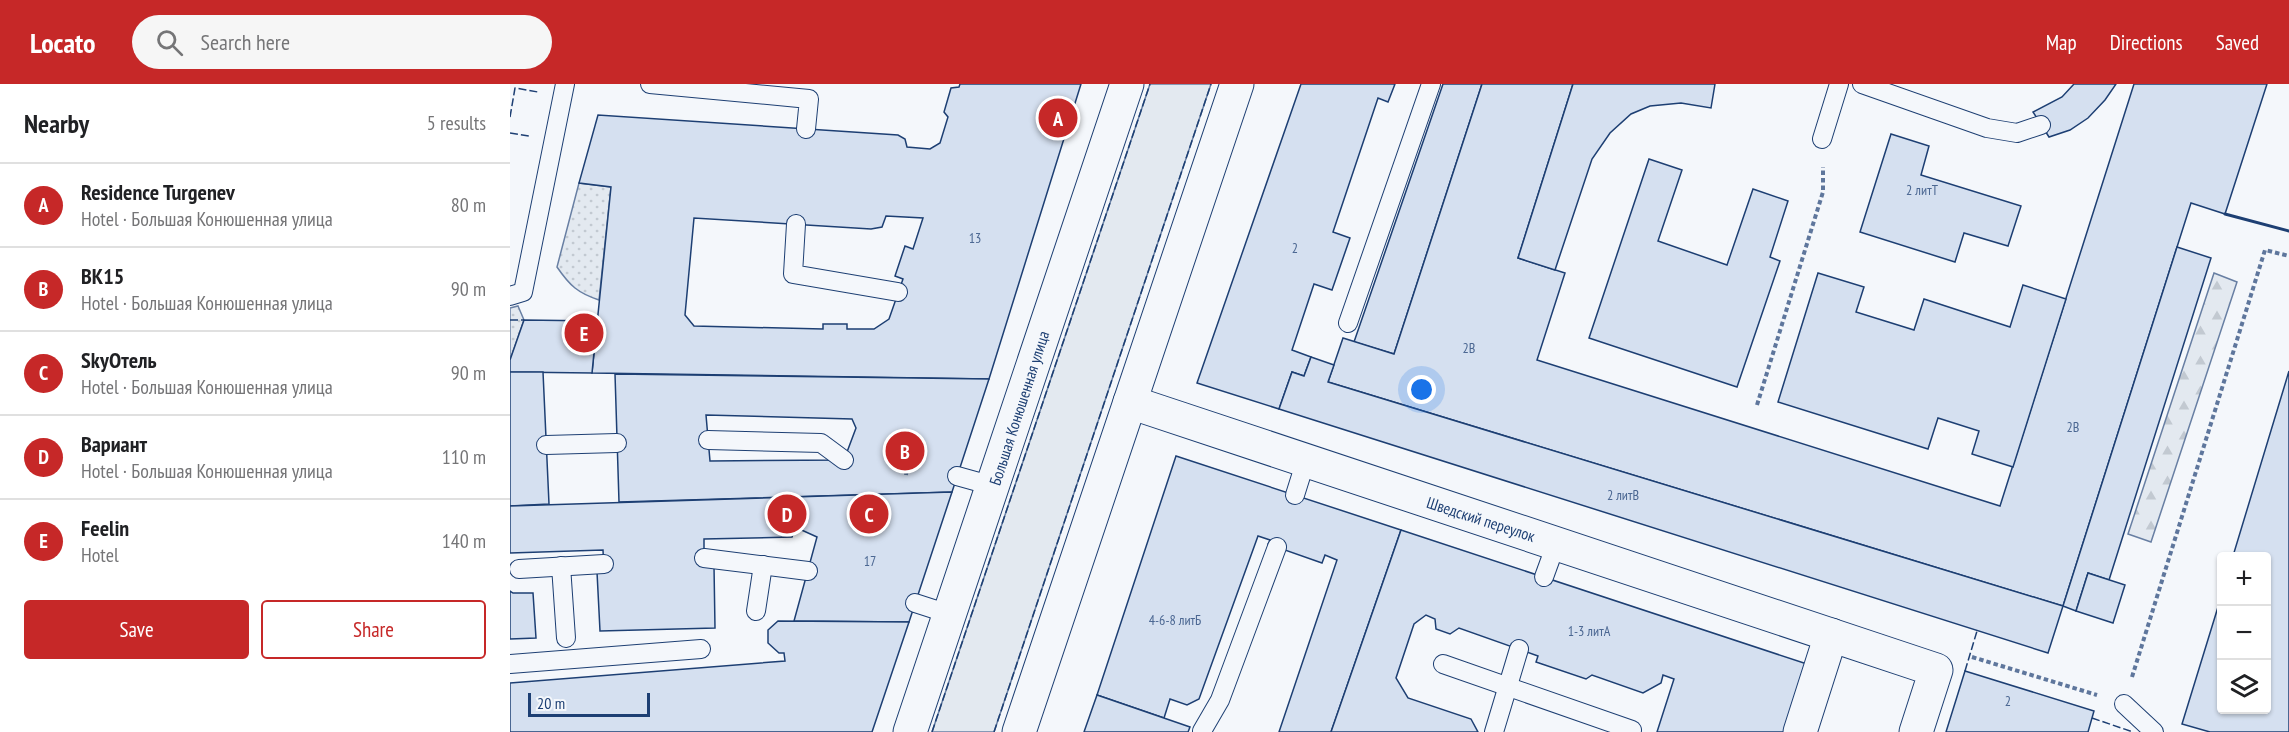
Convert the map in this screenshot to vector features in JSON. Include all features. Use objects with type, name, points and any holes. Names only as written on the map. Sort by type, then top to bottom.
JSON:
[{"type":"main road","name":"Большая Конюшенная улица","points":[[910,732],[1127,84]]},
{"type":"main road","points":[[1019,732],[1237,84]]},
{"type":"main road","name":"Шведский переулок","points":[[1130,402],[1936,670],[1916,732]]},
{"type":"main road","points":[[1800,732],[1831,635]]},
{"type":"lane","points":[[510,296],[523,292],[565,84]]},
{"type":"lane","points":[[650,84],[809,99],[806,129]]},
{"type":"lane","points":[[1348,323],[1431,84]]},
{"type":"lane","points":[[1822,139],[1839,84]]},
{"type":"lane","points":[[1862,84],[1987,128],[2017,133],[2041,124]]},
{"type":"lane","points":[[796,224],[794,274],[898,292]]},
{"type":"lane","points":[[708,440],[821,443],[844,460]]},
{"type":"lane","points":[[546,445],[617,443]]},
{"type":"lane","points":[[1295,495],[1306,460]]},
{"type":"lane","points":[[957,476],[993,486]]},
{"type":"lane","points":[[1544,577],[1556,544]]},
{"type":"lane","points":[[1202,731],[1220,700],[1277,547]]},
{"type":"lane","points":[[704,558],[808,571]]},
{"type":"lane","points":[[519,569],[604,564]]},
{"type":"lane","points":[[756,611],[763,565]]},
{"type":"lane","points":[[561,566],[566,638]]},
{"type":"lane","points":[[915,603],[949,614]]},
{"type":"lane","points":[[510,664],[701,649]]},
{"type":"lane","points":[[1494,732],[1519,649]]},
{"type":"lane","points":[[1443,664],[1632,730]]},
{"type":"lane","points":[[2124,704],[2154,732]]},
{"type":"path","points":[[1757,405],[1823,192],[1822,139]]},
{"type":"path","points":[[1969,656],[2124,704],[2265,250],[2289,256]]},
{"type":"path","points":[[906,466],[906,475]]},
{"type":"green space","points":[[1150,84],[1211,84],[994,732],[932,732]]},
{"type":"green space","points":[[579,183],[611,187],[599,300],[575,288],[557,267]]},
{"type":"green space","points":[[2214,273],[2237,282],[2151,542],[2128,534]]},
{"type":"green space","points":[[518,306],[524,320],[510,360],[510,308]]},
{"type":"building","points":[[960,84],[1081,84],[989,379],[592,373],[611,187],[579,183],[598,115],[898,135],[905,139],[907,147],[930,149],[940,143],[948,117],[944,112],[951,88],[959,87]],"holes":[[[886,216],[923,218],[913,249],[905,246],[895,276],[903,279],[889,319],[874,329],[847,329],[847,324],[823,324],[823,329],[694,326],[685,315],[694,218],[871,229],[882,227]]]},
{"type":"building","points":[[1301,84],[1395,84],[1388,102],[1378,98],[1333,232],[1350,238],[1332,290],[1314,284],[1292,350],[1311,357],[1304,376],[1292,372],[1279,409],[1197,383]]},
{"type":"building","points":[[1443,84],[1482,84],[1394,354],[1354,342]]},
{"type":"building","points":[[1482,84],[1573,84],[1518,258],[1565,273],[1537,360],[2000,506],[2134,84],[2267,84],[2225,214],[2191,203],[2063,606],[1328,382],[1343,338],[1394,354]]},
{"type":"building","points":[[1573,84],[1715,84],[1711,108],[1681,103],[1650,106],[1631,114],[1610,133],[1592,159],[1555,270],[1518,258]]},
{"type":"building","points":[[2074,84],[2116,84],[2088,118],[2070,130],[2049,137],[2033,112],[2062,97]]},
{"type":"building","points":[[1891,134],[1929,146],[1921,175],[2021,206],[2008,246],[1964,233],[1955,262],[1860,232]]},
{"type":"building","points":[[1649,159],[1682,170],[1658,241],[1727,265],[1753,189],[1788,201],[1770,257],[1780,261],[1737,387],[1589,338]]},
{"type":"building","points":[[2177,247],[2211,258],[2109,580],[2088,573],[2076,611],[2063,606]]},
{"type":"building","points":[[1818,273],[1864,287],[1856,312],[1914,330],[1924,299],[2010,327],[2023,285],[2066,299],[2013,467],[1972,454],[1979,431],[1938,418],[1928,449],[1778,402]]},
{"type":"building","points":[[524,320],[597,321],[592,373],[510,372],[510,360]]},
{"type":"building","points":[[1311,357],[1334,365],[1328,382],[2063,606],[2048,653],[1279,409],[1292,372],[1304,376]]},
{"type":"building","points":[[2289,371],[2289,732],[2210,732],[2182,724],[2217,610],[2217,714],[2271,714],[2271,552],[2234,552]]},
{"type":"building","points":[[510,372],[543,372],[549,504],[510,506]]},
{"type":"building","points":[[615,374],[989,379],[952,492],[619,502]],"holes":[[[706,415],[852,419],[856,428],[844,460],[710,461]]]},
{"type":"building","points":[[1176,456],[1401,530],[1331,732],[1279,732],[1337,560],[1325,555],[1322,563],[1268,544],[1270,540],[1258,536],[1199,699],[1187,705],[1170,699],[1164,718],[1097,695]]},
{"type":"building","points":[[952,492],[909,622],[794,621],[817,537],[795,527],[792,537],[704,539],[704,567],[714,566],[715,628],[600,631],[597,572],[604,572],[603,550],[510,553],[510,506]]},
{"type":"building","points":[[1401,530],[1807,664],[1785,732],[1657,732],[1674,679],[1663,675],[1661,683],[1643,693],[1592,675],[1586,679],[1536,662],[1538,656],[1459,628],[1450,634],[1436,629],[1435,619],[1426,615],[1414,624],[1396,678],[1408,698],[1471,719],[1478,732],[1331,732]]},
{"type":"building","points":[[2088,573],[2125,585],[2113,623],[2076,611]]},
{"type":"building","points":[[510,591],[533,593],[536,638],[510,639]]},
{"type":"building","points":[[778,621],[909,622],[872,732],[510,732],[510,683],[785,661],[784,653],[779,653],[768,643],[768,630]]},
{"type":"building","points":[[1965,671],[2094,711],[2088,732],[1946,732]]},
{"type":"building","points":[[1097,695],[1190,727],[1188,732],[1084,732]]},
{"type":"fence","points":[[932,732],[1150,84]]},
{"type":"fence","points":[[994,732],[1211,84]]},
{"type":"fence","points":[[510,117],[515,88],[538,92]]},
{"type":"fence","points":[[510,133],[529,136]]},
{"type":"fence","points":[[510,320],[524,320]]},
{"type":"fence","points":[[1965,671],[1977,631]]},
{"type":"fence","points":[[2092,718],[2133,732]]},
{"type":"wall","points":[[2225,214],[2289,231]]},
{"type":"place","name":"Residence Turgenev","points":[[1058,118]]},
{"type":"place","name":"Feelin","points":[[584,333]]},
{"type":"place","name":"BK15","points":[[905,451]]},
{"type":"place","name":"Вариант","points":[[787,514]]},
{"type":"place","name":"SkyОтель","points":[[869,514]]}]
